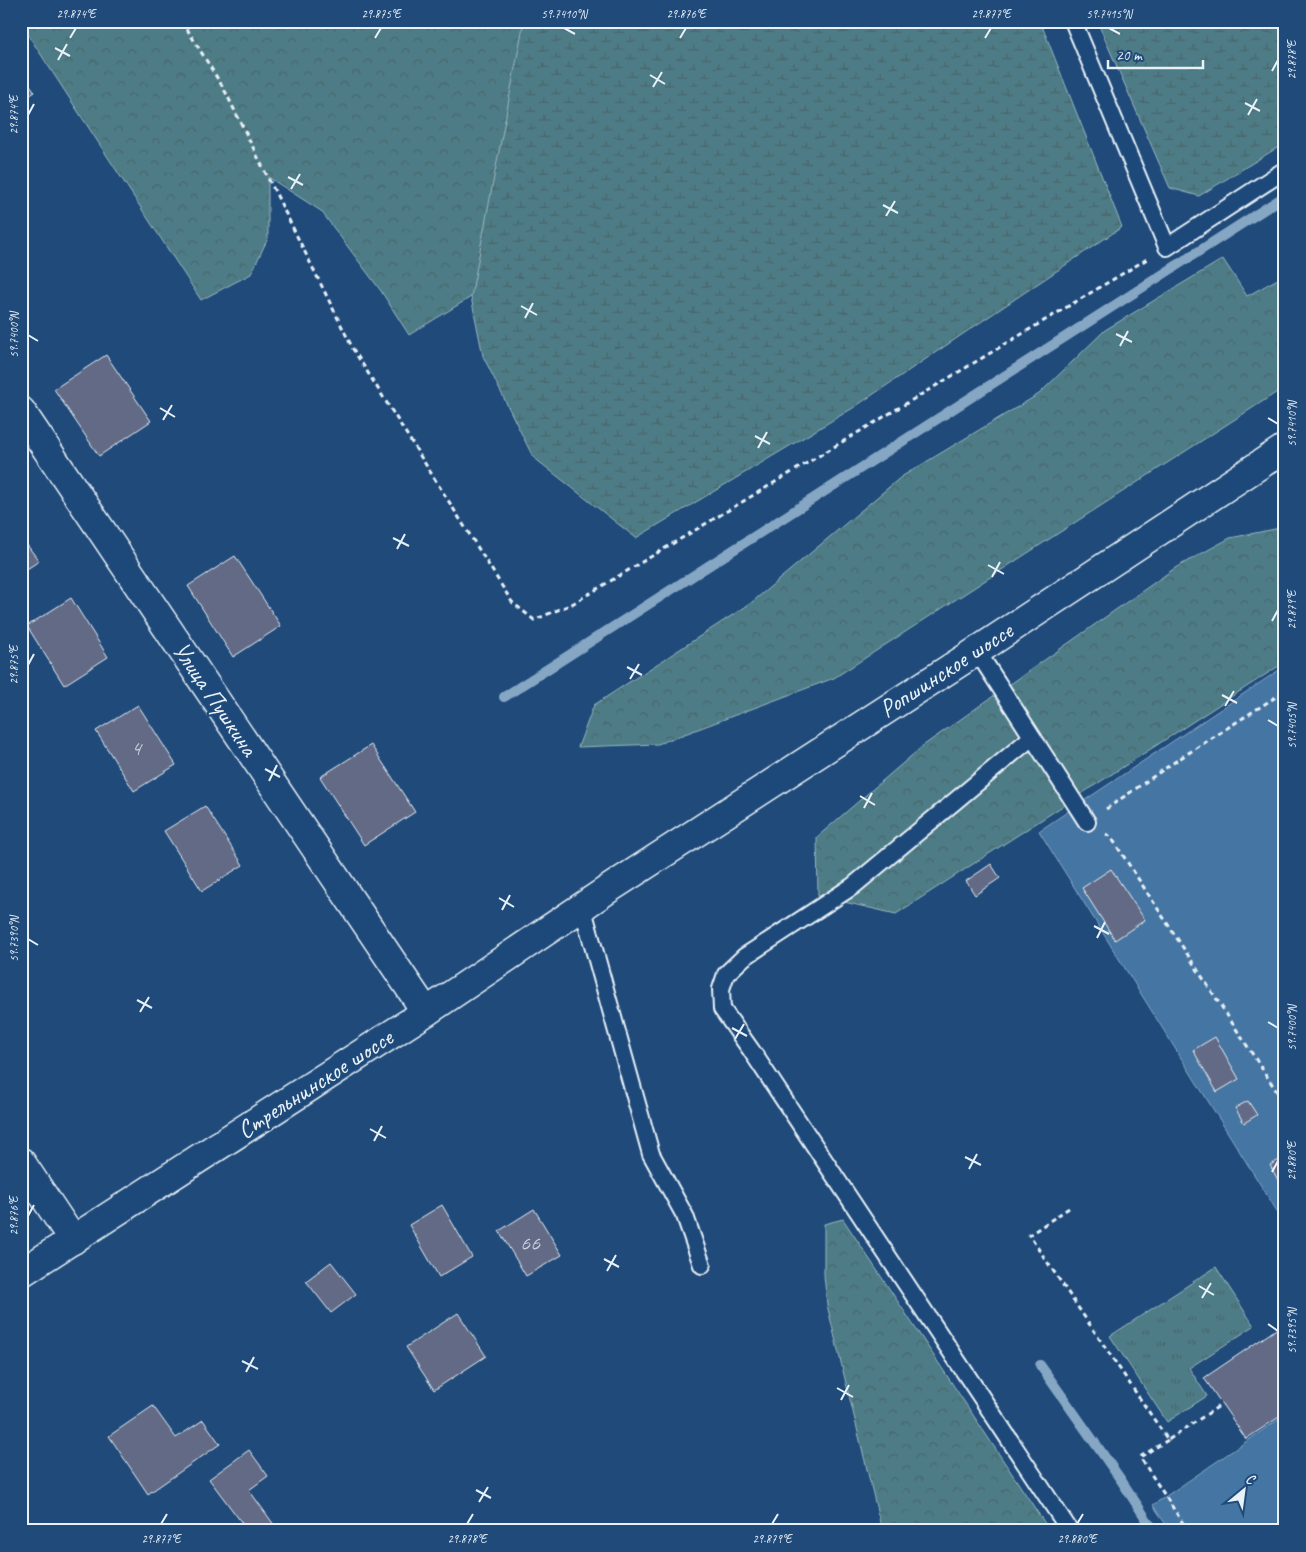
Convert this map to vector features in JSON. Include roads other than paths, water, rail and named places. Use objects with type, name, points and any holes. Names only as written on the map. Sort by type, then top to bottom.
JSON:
[{"type":"main road","name":"Улица Пушкина","points":[[21,412],[426,1012]]},
{"type":"main road","name":"Ропшинское шоссе","points":[[607,890],[977,651],[1285,448]]},
{"type":"main road","name":"Стрельнинское шоссе","points":[[21,1273],[426,1012],[607,890]]},
{"type":"main road","points":[[21,1162],[73,1240]]},
{"type":"lane","points":[[1073,21],[1167,247],[1285,170]]},
{"type":"lane","points":[[977,651],[1087,822]]},
{"type":"lane","points":[[1032,737],[853,886],[744,957],[726,974],[721,989],[722,1009],[1070,1531]]},
{"type":"lane","points":[[582,906],[651,1154],[685,1216],[702,1265]]},
{"type":"water","points":[[1285,666],[1285,1224],[1039,831]]},
{"type":"water","points":[[1285,1415],[1285,1531],[1170,1531],[1153,1505]]},
{"type":"waterway","points":[[504,697],[1285,196]]},
{"type":"waterway","points":[[1040,1365],[1121,1480],[1154,1531]]}]
